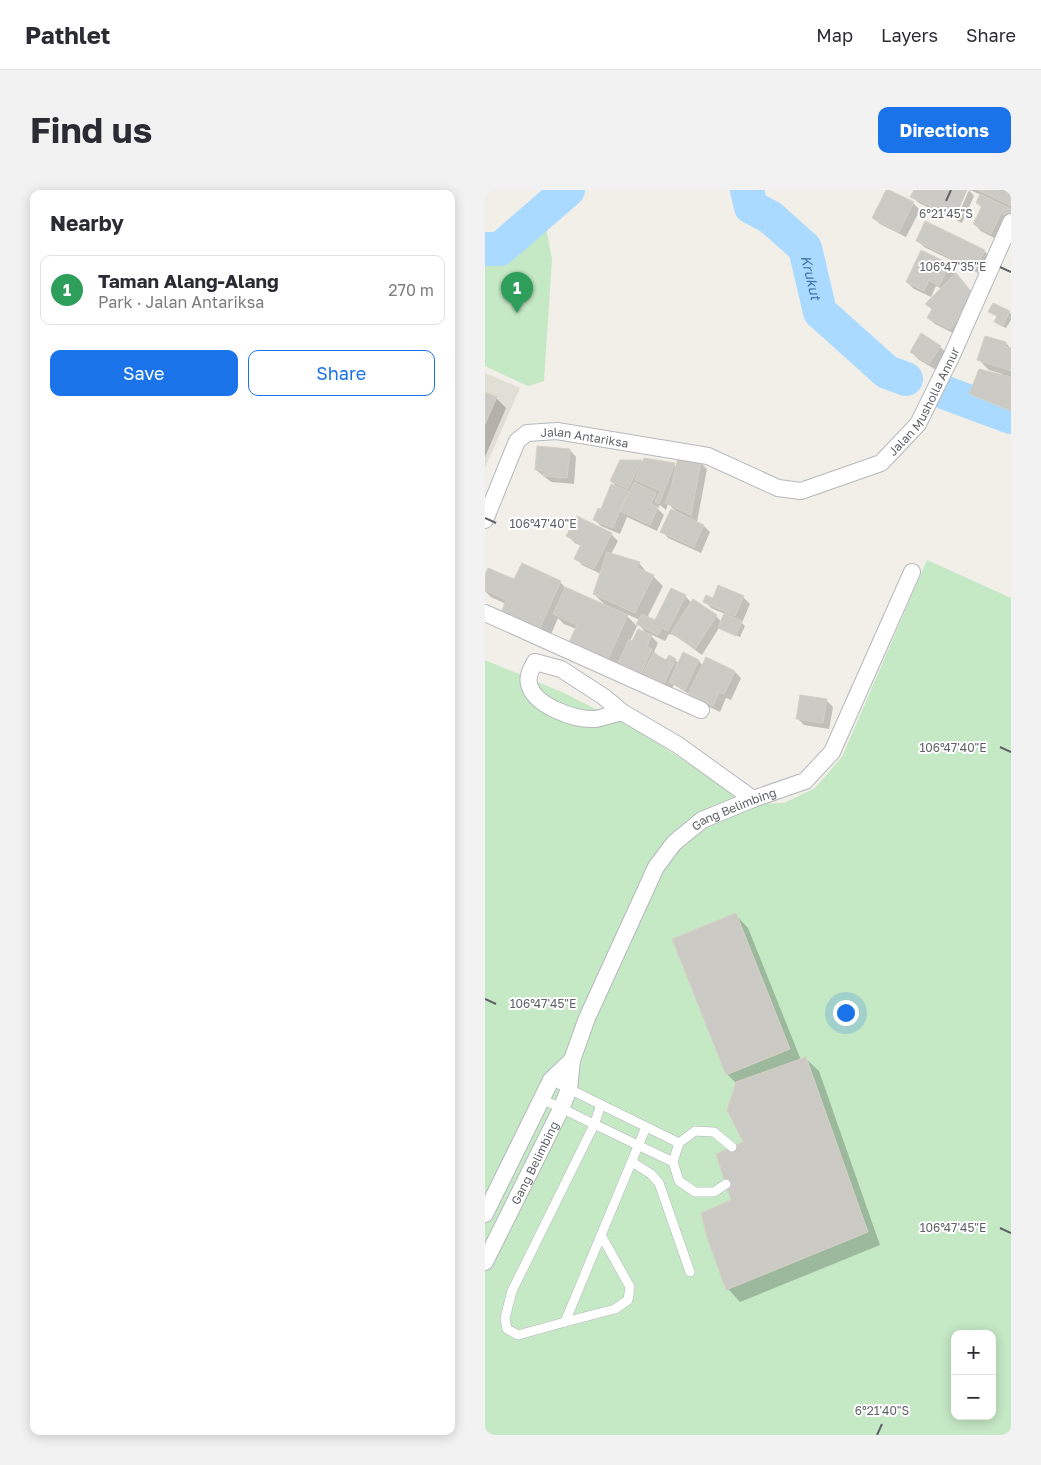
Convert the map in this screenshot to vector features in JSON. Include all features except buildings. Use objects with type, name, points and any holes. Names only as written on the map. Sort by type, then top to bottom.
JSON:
[{"type":"street","name":"Jalan Musholla Annur","points":[[708,456],[778,488],[801,491],[881,463],[918,424],[952,354],[1011,222]]},
{"type":"street","name":"Jalan Antariksa","points":[[485,520],[517,441],[527,433],[557,431],[708,456]]},
{"type":"street","name":"Gang Belimbing","points":[[485,1262],[561,1109],[569,1089],[572,1060],[587,1018],[656,867],[674,843],[702,820],[753,799],[805,781],[832,752],[912,572]]},
{"type":"street","points":[[485,613],[701,710]]},
{"type":"street","points":[[621,712],[594,719],[559,713],[540,700],[529,686],[529,673],[535,662],[561,669],[604,697],[621,712],[678,745],[753,799]]},
{"type":"street","name":"Gang Belimbing","points":[[485,1214],[551,1080],[572,1060]]},
{"type":"lane","points":[[551,1080],[679,1143]]},
{"type":"lane","points":[[542,1099],[638,1147],[673,1162]]},
{"type":"lane","points":[[601,1105],[594,1125],[512,1290],[505,1318],[507,1329],[518,1335],[615,1309],[628,1300],[630,1287],[601,1235]]},
{"type":"lane","points":[[565,1322],[646,1127]]},
{"type":"lane","points":[[726,1184],[714,1192],[695,1192],[679,1181],[673,1162],[679,1143],[695,1131],[714,1132],[732,1147]]},
{"type":"lane","points":[[632,1162],[651,1174],[659,1183],[691,1272]]},
{"type":"shaded area","points":[[485,373],[520,388],[485,468]]},
{"type":"green space","points":[[545,222],[552,259],[544,381],[528,386],[485,366],[485,257],[505,256]]},
{"type":"green space","points":[[927,560],[1011,598],[1011,1435],[485,1435],[485,660],[564,693],[637,730],[750,804],[784,803],[815,788],[842,757]]},
{"type":"waterway","name":"Krukut","points":[[485,249],[500,249],[568,190]]},
{"type":"waterway","name":"Krukut","points":[[747,190],[751,207],[770,217],[805,248],[820,312],[887,372],[906,379]]},
{"type":"waterway","name":"Krukut","points":[[946,393],[1011,417]]},
{"type":"place","name":"Taman Alang-Alang","points":[[517,313]]}]
